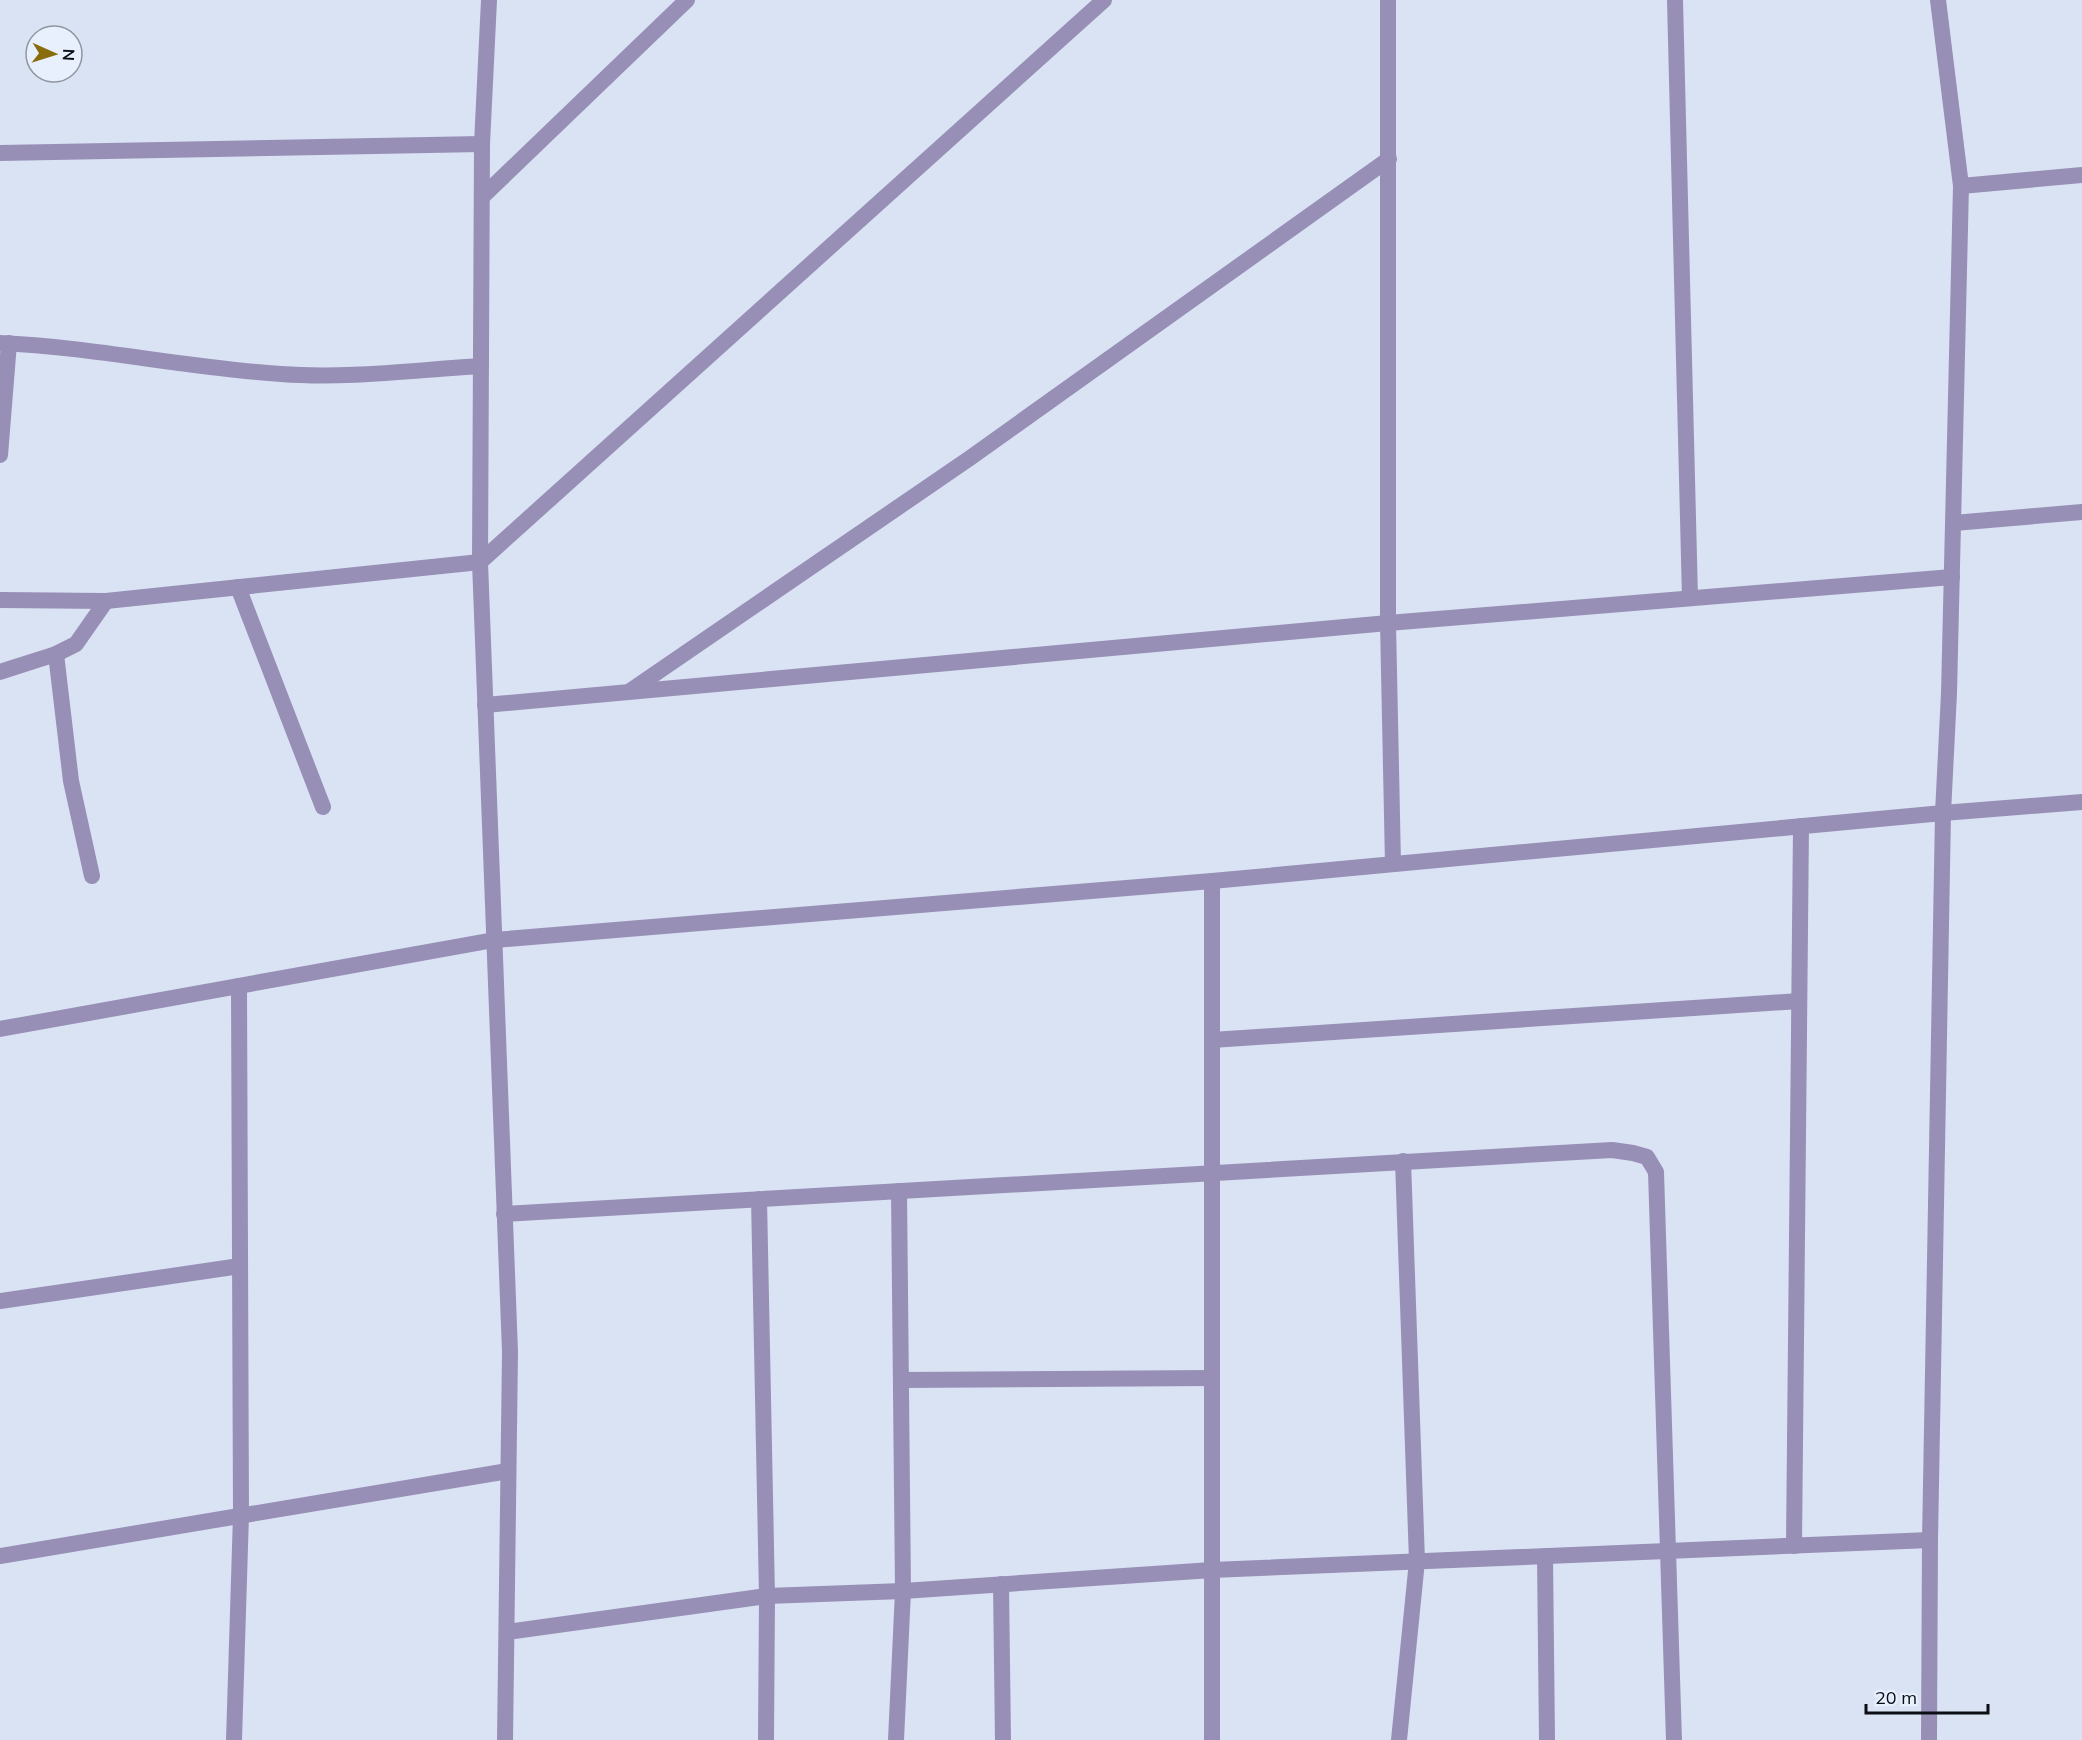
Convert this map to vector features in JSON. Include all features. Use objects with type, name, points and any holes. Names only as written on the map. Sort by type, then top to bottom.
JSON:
[{"type":"street","points":[[489,0],[482,144],[480,562],[510,1352],[505,1740]]},
{"type":"street","points":[[482,197],[687,0]]},
{"type":"street","points":[[0,600],[106,601],[480,562],[1104,0]]},
{"type":"street","points":[[1388,0],[1388,623],[1393,864]]},
{"type":"street","points":[[1675,0],[1690,598]]},
{"type":"street","points":[[1929,1740],[1930,1540],[1943,813],[1954,523],[1961,186],[1938,0]]},
{"type":"street","points":[[0,153],[482,144]]},
{"type":"street","points":[[629,692],[970,458],[1389,159]]},
{"type":"street","points":[[1961,186],[2082,175]]},
{"type":"street","points":[[0,455],[5,343],[87,349],[224,370],[310,376],[481,366]]},
{"type":"street","points":[[1954,523],[2082,512]]},
{"type":"street","points":[[485,705],[1388,623],[1952,577]]},
{"type":"street","points":[[238,587],[322,807]]},
{"type":"street","points":[[0,672],[56,654],[76,644],[106,601]]},
{"type":"street","points":[[56,654],[71,781],[92,876]]},
{"type":"street","points":[[0,1029],[494,940],[1212,881],[2082,802]]},
{"type":"street","points":[[1794,1546],[1801,826]]},
{"type":"street","points":[[1212,881],[1212,1740]]},
{"type":"street","points":[[234,1740],[241,1515],[239,986]]},
{"type":"street","points":[[1212,1040],[1799,1001]]},
{"type":"street","points":[[504,1214],[1612,1150],[1647,1157],[1656,1172],[1674,1740]]},
{"type":"street","points":[[1399,1740],[1417,1561],[1403,1161]]},
{"type":"street","points":[[896,1740],[903,1591],[900,1191]]},
{"type":"street","points":[[759,1198],[767,1596],[766,1740]]},
{"type":"street","points":[[0,1301],[240,1266]]},
{"type":"street","points":[[901,1380],[1212,1378]]},
{"type":"street","points":[[0,1556],[508,1471]]},
{"type":"street","points":[[507,1632],[767,1596],[903,1591],[1212,1570],[1930,1540]]},
{"type":"street","points":[[1545,1556],[1547,1740]]},
{"type":"street","points":[[1001,1584],[1003,1740]]}]
